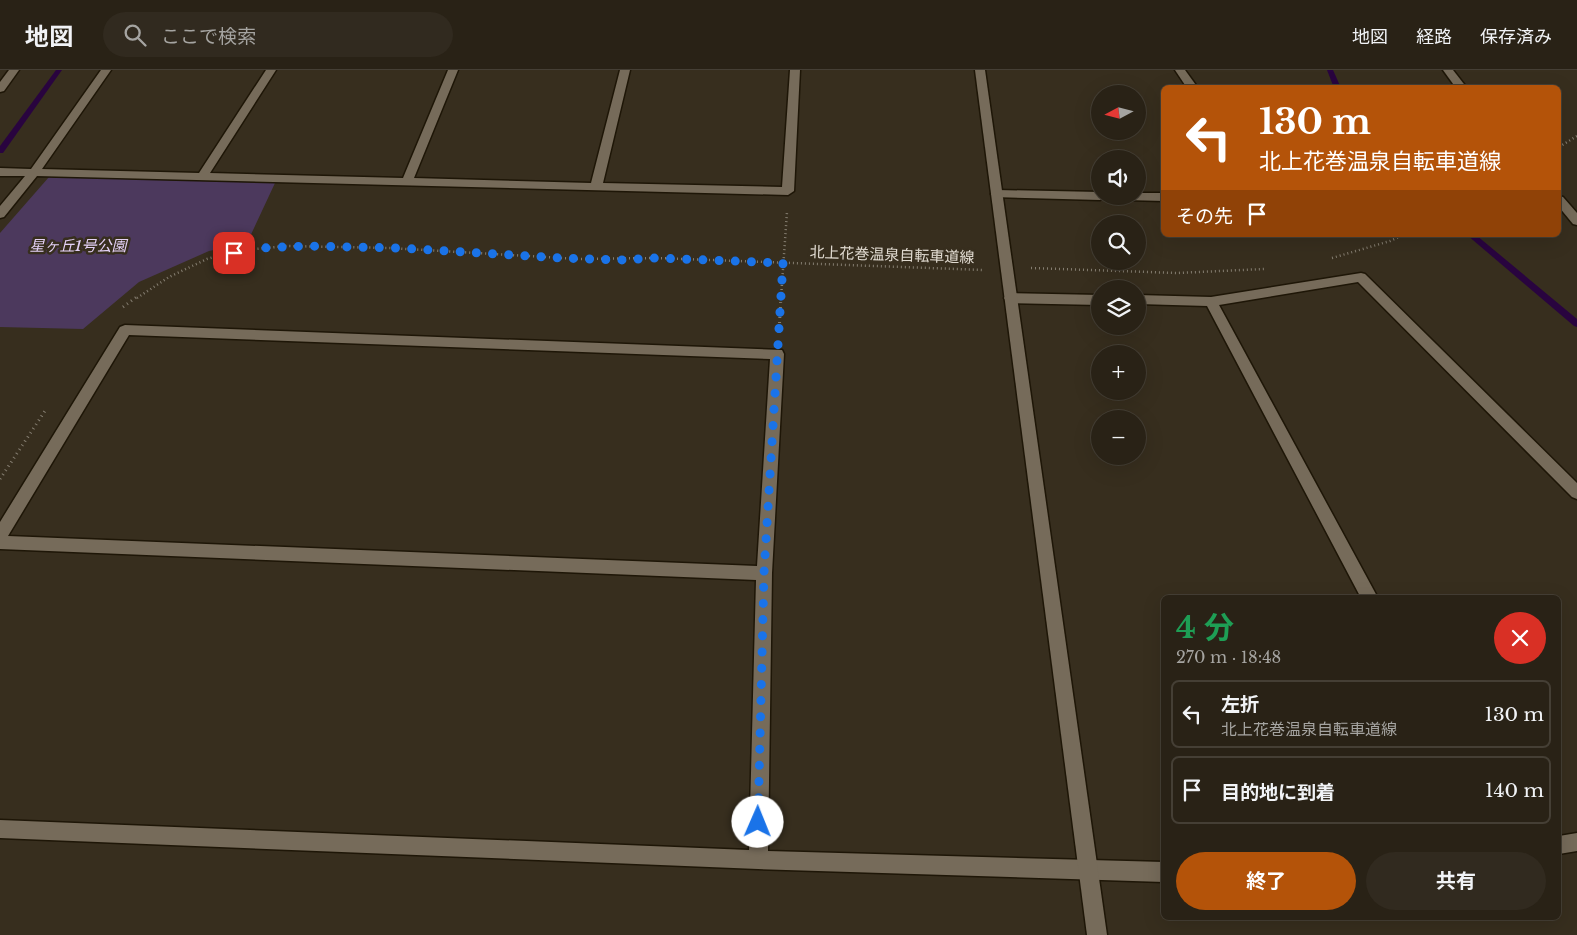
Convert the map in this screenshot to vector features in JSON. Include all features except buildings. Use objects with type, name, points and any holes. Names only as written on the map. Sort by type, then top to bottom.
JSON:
[{"type":"street","points":[[0,89],[14,70]]},
{"type":"street","points":[[0,214],[34,173],[106,70]]},
{"type":"street","points":[[202,176],[270,70]]},
{"type":"street","points":[[407,182],[453,70]]},
{"type":"street","points":[[596,186],[625,70]]},
{"type":"street","points":[[0,172],[788,191],[795,70]]},
{"type":"street","points":[[980,70],[1097,935]]},
{"type":"street","points":[[1180,70],[1191,85]]},
{"type":"street","points":[[1448,70],[1460,85]]},
{"type":"street","points":[[997,194],[1091,196]]},
{"type":"street","points":[[1146,197],[1161,197]]},
{"type":"street","points":[[1561,202],[1577,222]]},
{"type":"street","points":[[1146,300],[1210,302],[1361,276],[1577,493]]},
{"type":"street","points":[[1010,298],[1091,300]]},
{"type":"street","points":[[1210,302],[1368,595]]},
{"type":"street","points":[[0,536],[126,330],[777,354],[764,573],[758,860]]},
{"type":"street","points":[[0,542],[764,573]]},
{"type":"street","points":[[0,829],[758,860],[1161,872]]},
{"type":"street","points":[[1561,846],[1577,842]]},
{"type":"path","points":[[1561,146],[1577,136]]},
{"type":"path","points":[[777,354],[788,191]]},
{"type":"path","points":[[1323,259],[1399,237]]},
{"type":"path","name":"北上花巻温泉自転車道線","points":[[120,309],[154,284],[187,267],[219,255],[262,248],[307,246],[398,248],[562,258],[620,260],[656,258],[977,270],[1178,273],[1227,272],[1268,268]]},
{"type":"path","points":[[0,479],[48,406]]},
{"type":"green space","name":"星ヶ丘1号公園","points":[[49,177],[275,183],[247,243],[209,251],[139,282],[83,329],[0,327],[0,233]]},
{"type":"waterway","points":[[0,151],[59,70]]},
{"type":"waterway","points":[[1330,70],[1337,85]]},
{"type":"waterway","points":[[1473,237],[1577,324]]},
{"type":"route","points":[[234,253],[262,248],[307,246],[398,248],[562,258],[620,260],[656,258],[783,263],[764,573],[758,822]]}]
